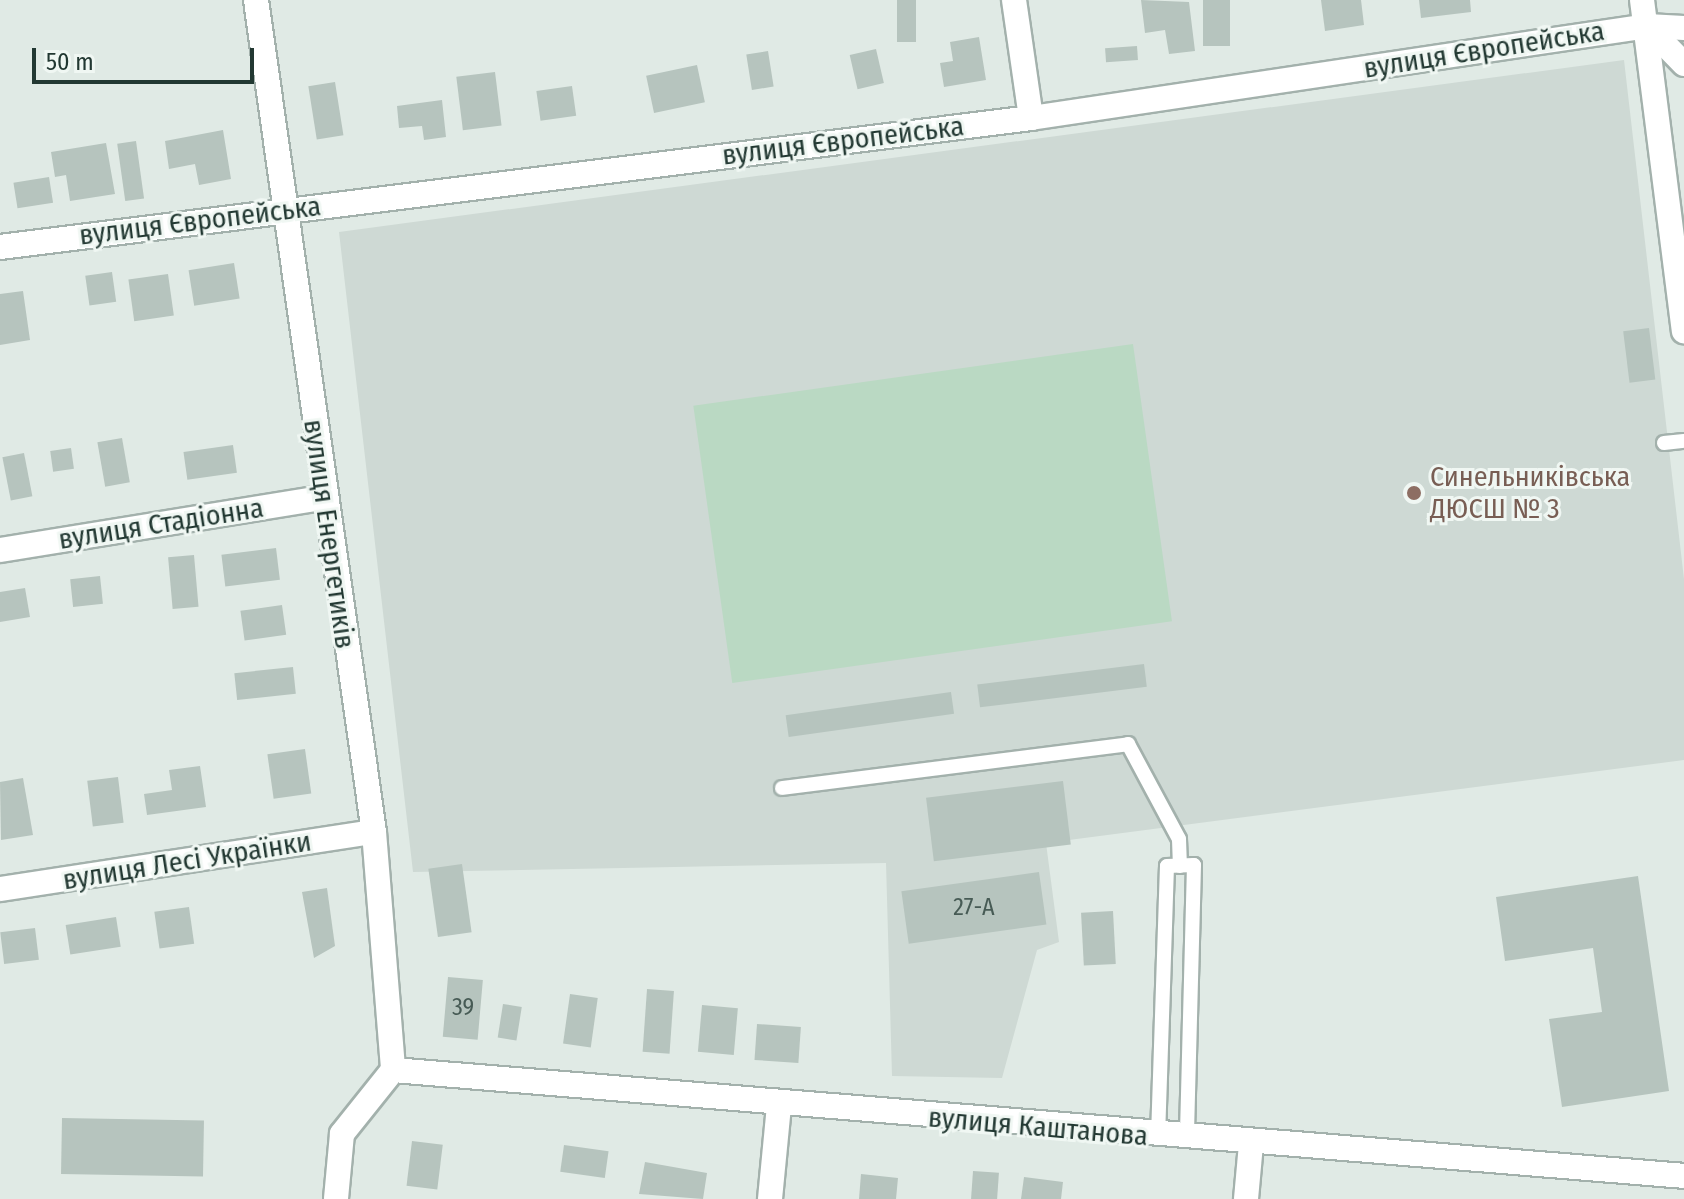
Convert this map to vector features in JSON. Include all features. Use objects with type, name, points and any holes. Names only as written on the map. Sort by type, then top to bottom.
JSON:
[{"type":"street","name":"вулиця Енергетиків","points":[[256,0],[287,209],[321,498],[374,832],[393,1070]]},
{"type":"street","points":[[1014,0],[1031,118]]},
{"type":"street","points":[[1642,0],[1684,331]]},
{"type":"street","name":"вулиця Європейська","points":[[0,247],[1031,118],[1647,26],[1684,28]]},
{"type":"street","points":[[1647,26],[1684,64]]},
{"type":"street","name":"вулиця Стадіонна","points":[[0,550],[321,498]]},
{"type":"street","name":"вулиця Лесі Українки","points":[[0,889],[374,832]]},
{"type":"street","points":[[336,1199],[342,1134],[393,1070]]},
{"type":"street","name":"вулиця Каштанова","points":[[393,1070],[779,1106],[1684,1176]]},
{"type":"street","points":[[770,1199],[779,1106]]},
{"type":"street","points":[[1246,1199],[1251,1144]]},
{"type":"lane","points":[[1664,443],[1684,441]]},
{"type":"lane","points":[[782,788],[1128,744],[1179,839],[1180,866]]},
{"type":"lane","points":[[1158,1137],[1167,866],[1194,865],[1187,1139]]},
{"type":"shaded area","name":"Синельниківська ДЮСШ № 3","points":[[1624,60],[1684,579],[1684,760],[1046,843],[1059,942],[1037,950],[1002,1078],[892,1076],[886,863],[413,872],[339,232]]},
{"type":"green space","points":[[1133,344],[1172,621],[732,683],[693,406]]},
{"type":"building","points":[[897,0],[916,0],[916,42],[897,42]]},
{"type":"building","points":[[1141,0],[1189,2],[1195,51],[1169,54],[1165,30],[1145,33]]},
{"type":"building","points":[[1203,0],[1230,0],[1230,46],[1203,46]]},
{"type":"building","points":[[1321,0],[1361,0],[1364,25],[1325,31]]},
{"type":"building","points":[[1419,0],[1470,0],[1471,12],[1421,18]]},
{"type":"building","points":[[979,37],[986,80],[944,87],[940,63],[953,61],[950,42]]},
{"type":"building","points":[[1137,46],[1138,60],[1106,62],[1105,48]]},
{"type":"building","points":[[876,49],[884,83],[858,89],[850,55]]},
{"type":"building","points":[[768,51],[774,87],[752,90],[746,54]]},
{"type":"building","points":[[697,65],[705,102],[654,113],[646,76]]},
{"type":"building","points":[[495,72],[502,126],[463,130],[456,77]]},
{"type":"building","points":[[335,82],[343,135],[317,140],[308,86]]},
{"type":"building","points":[[572,86],[576,116],[541,121],[536,91]]},
{"type":"building","points":[[442,100],[446,137],[424,140],[422,126],[399,128],[397,106]]},
{"type":"building","points":[[223,130],[231,179],[199,185],[195,164],[169,169],[165,141]]},
{"type":"building","points":[[136,141],[144,198],[125,201],[117,144]]},
{"type":"building","points":[[106,143],[115,194],[70,201],[66,175],[55,177],[51,152]]},
{"type":"building","points":[[49,177],[53,203],[18,208],[13,183]]},
{"type":"building","points":[[234,263],[240,299],[194,306],[189,270]]},
{"type":"building","points":[[112,272],[116,302],[89,305],[85,276]]},
{"type":"building","points":[[168,274],[174,316],[134,321],[128,280]]},
{"type":"building","points":[[23,291],[30,340],[0,345],[0,294]]},
{"type":"building","points":[[1649,328],[1655,380],[1630,383],[1623,331]]},
{"type":"building","points":[[122,438],[130,482],[105,487],[97,442]]},
{"type":"building","points":[[233,445],[237,473],[187,480],[183,452]]},
{"type":"building","points":[[71,448],[74,469],[53,472],[50,451]]},
{"type":"building","points":[[24,453],[32,496],[11,500],[2,457]]},
{"type":"building","points":[[276,548],[280,580],[225,586],[221,555]]},
{"type":"building","points":[[194,555],[199,607],[173,609],[168,557]]},
{"type":"building","points":[[100,576],[103,604],[73,607],[70,579]]},
{"type":"building","points":[[25,588],[30,617],[0,622],[0,592]]},
{"type":"building","points":[[282,605],[286,635],[245,641],[240,611]]},
{"type":"building","points":[[1144,664],[1147,687],[980,707],[977,684]]},
{"type":"building","points":[[293,667],[296,694],[237,700],[234,673]]},
{"type":"building","points":[[951,692],[954,714],[789,737],[786,715]]},
{"type":"building","points":[[305,749],[311,794],[274,799],[267,754]]},
{"type":"building","points":[[200,766],[206,807],[147,815],[144,794],[172,790],[169,770]]},
{"type":"building","points":[[118,777],[124,823],[93,826],[87,781]]},
{"type":"building","points":[[23,778],[33,835],[1,840],[0,782]]},
{"type":"building","points":[[1063,781],[1071,845],[934,861],[926,798]]},
{"type":"building","points":[[462,864],[472,932],[438,937],[428,869]]},
{"type":"building","points":[[1039,872],[1046,924],[909,944],[901,891]]},
{"type":"building","points":[[1638,876],[1669,1091],[1562,1107],[1549,1019],[1602,1012],[1593,948],[1505,961],[1496,897]]},
{"type":"building","points":[[327,888],[335,946],[314,958],[302,892]]},
{"type":"building","points":[[189,907],[194,944],[159,949],[154,912]]},
{"type":"building","points":[[1113,911],[1116,964],[1084,966],[1081,913]]},
{"type":"building","points":[[116,917],[121,947],[70,955],[66,925]]},
{"type":"building","points":[[35,928],[39,960],[4,964],[0,932]]},
{"type":"building","points":[[448,977],[483,980],[478,1040],[443,1037]]},
{"type":"building","points":[[647,989],[674,991],[670,1054],[643,1052]]},
{"type":"building","points":[[570,994],[598,998],[591,1047],[563,1044]]},
{"type":"building","points":[[503,1004],[522,1007],[516,1041],[498,1038]]},
{"type":"building","points":[[702,1005],[738,1008],[734,1055],[698,1052]]},
{"type":"building","points":[[757,1024],[801,1027],[798,1063],[754,1060]]},
{"type":"building","points":[[62,1118],[204,1120],[203,1176],[61,1174]]},
{"type":"building","points":[[412,1141],[443,1145],[437,1189],[407,1186]]},
{"type":"building","points":[[564,1145],[609,1151],[605,1178],[560,1172]]},
{"type":"building","points":[[645,1162],[707,1173],[703,1199],[639,1194]]},
{"type":"building","points":[[973,1171],[999,1173],[997,1199],[971,1199]]},
{"type":"building","points":[[861,1174],[898,1178],[896,1199],[859,1199]]},
{"type":"building","points":[[1024,1177],[1063,1182],[1061,1199],[1021,1199]]},
{"type":"place","name":"Синельниківська ДЮСШ № 3","points":[[1414,493]]}]
